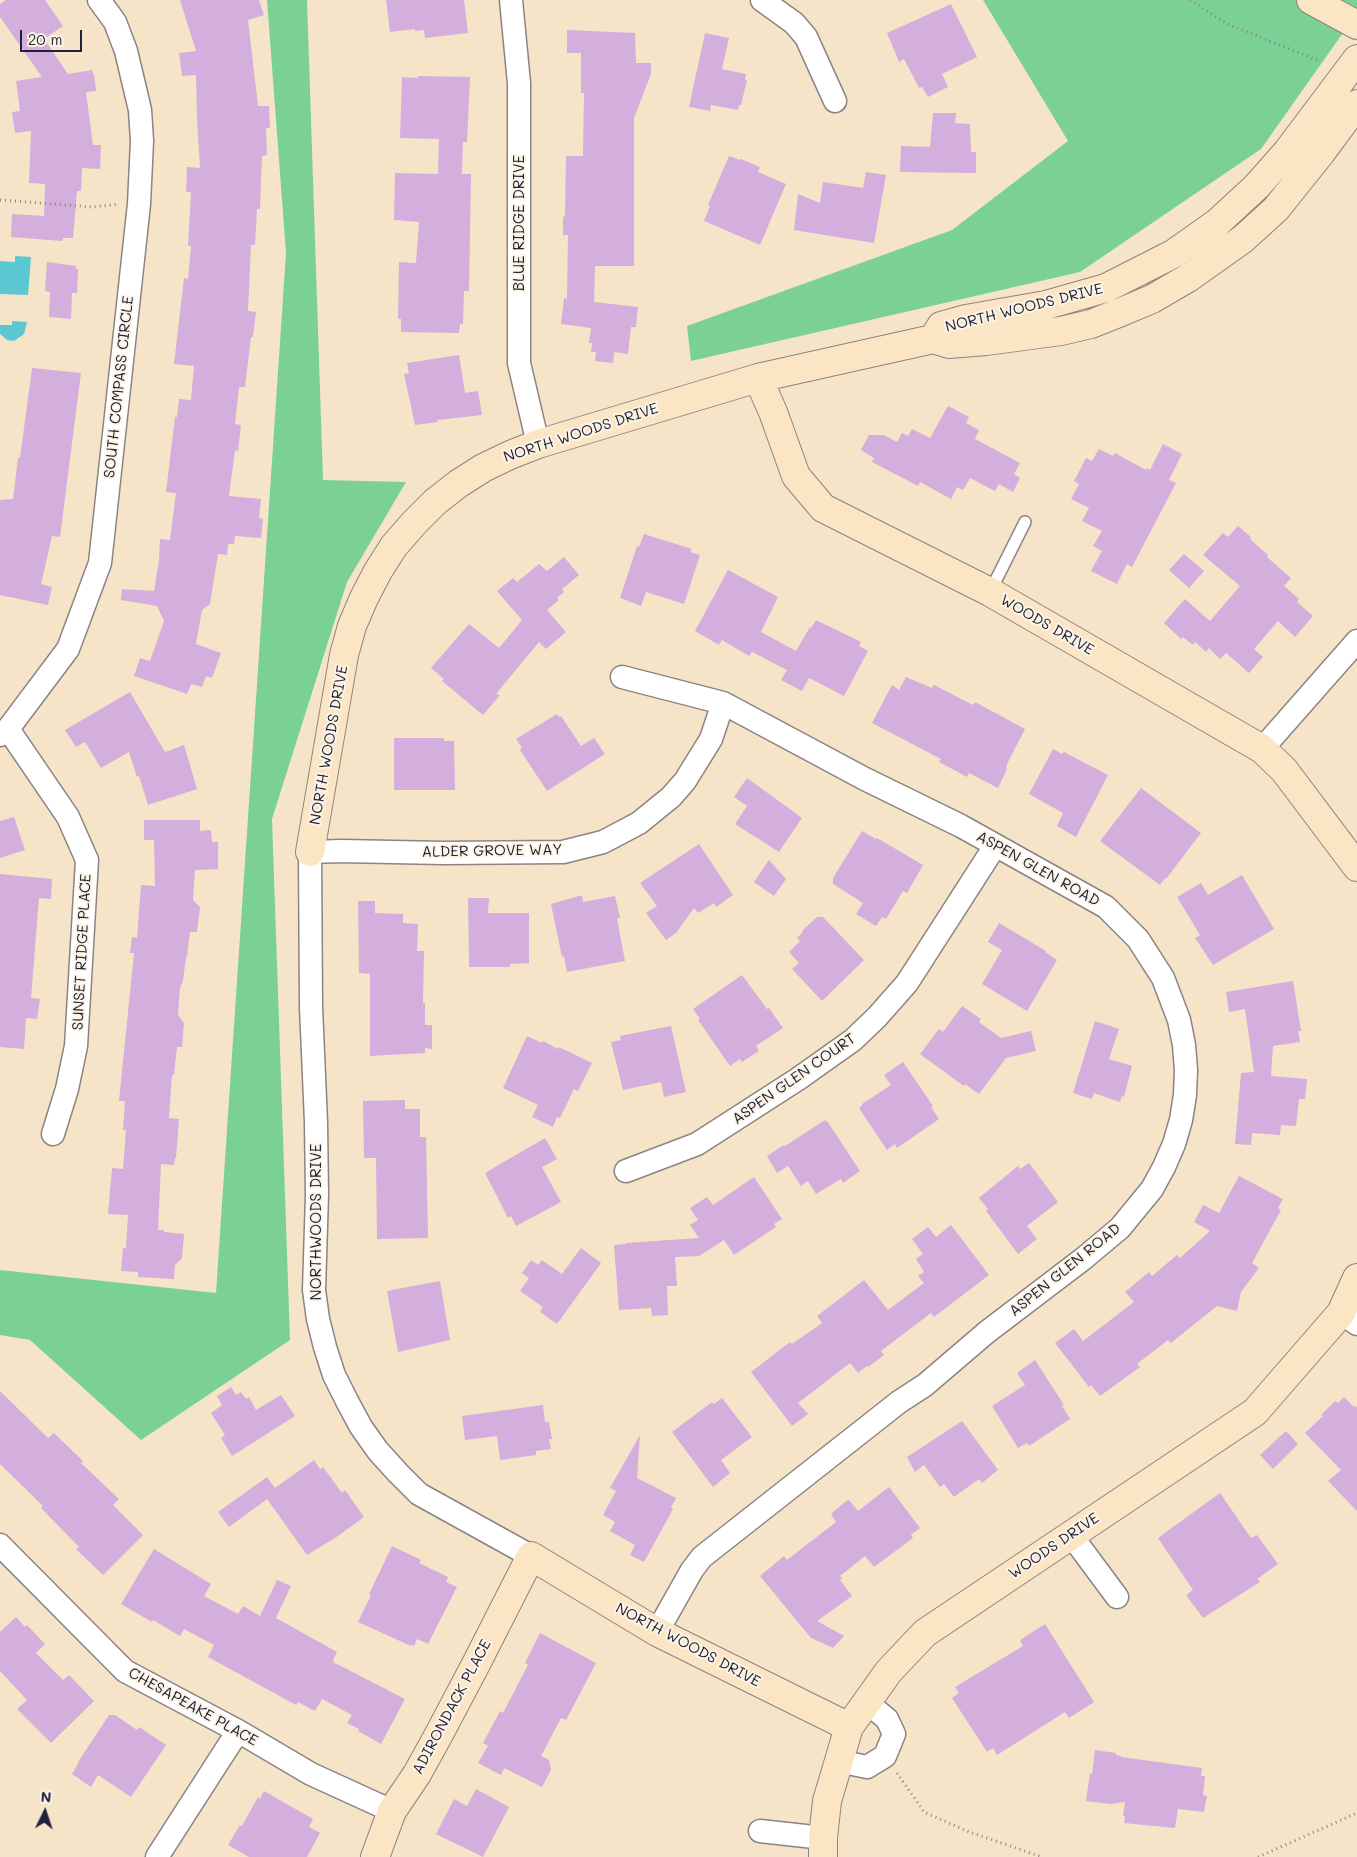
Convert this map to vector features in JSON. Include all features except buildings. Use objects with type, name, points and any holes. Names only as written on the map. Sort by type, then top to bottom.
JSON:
[{"type":"street","name":"SOUTH COMPASS CIRCLE","points":[[4,732],[68,649],[100,563],[138,212],[142,141],[140,110],[126,51],[115,22],[99,0]]},
{"type":"street","name":"BLUE RIDGE DRIVE","points":[[511,0],[519,92],[519,363],[538,444]]},
{"type":"street","points":[[762,0],[794,23],[806,37],[835,101]]},
{"type":"street","points":[[1311,0],[1357,25]]},
{"type":"street","points":[[1343,0],[1357,13]]},
{"type":"street","name":"NORTH WOODS DRIVE","points":[[932,339],[941,326],[966,319],[1046,305],[1106,288],[1174,254],[1217,223],[1257,186],[1287,152],[1357,59]]},
{"type":"street","name":"NORTH WOODS DRIVE","points":[[310,852],[344,655],[355,619],[378,571],[394,546],[435,502],[458,484],[483,468],[538,444],[758,378],[932,339],[949,344],[968,343],[1091,324],[1152,299],[1191,276],[1243,239],[1276,210],[1357,104]]},
{"type":"street","name":"WOODS DRIVE","points":[[758,378],[773,412],[796,476],[823,508],[990,592],[1262,749],[1284,770],[1357,867]]},
{"type":"street","points":[[1262,749],[1357,641]]},
{"type":"street","name":"ASPEN GLEN ROAD","points":[[622,677],[724,703],[830,761],[961,826],[1106,907],[1138,939],[1163,978],[1179,1020],[1186,1070],[1181,1120],[1174,1144],[1164,1167],[1147,1196],[1120,1228],[1083,1259],[987,1332],[925,1385],[898,1402],[702,1557],[692,1570],[657,1632]]},
{"type":"street","name":"ALDER GROVE WAY","points":[[310,852],[563,852],[603,842],[639,823],[671,797],[685,781],[711,739],[724,703]]},
{"type":"street","name":"SUNSET RIDGE PLACE","points":[[4,732],[68,817],[87,860],[76,1046],[67,1089],[52,1134]]},
{"type":"street","name":"ASPEN GLEN COURT","points":[[626,1171],[696,1144],[805,1075],[853,1040],[877,1017],[907,982],[995,846]]},
{"type":"street","name":"NORTHWOODS DRIVE","points":[[310,852],[311,1007],[316,1167],[314,1290],[318,1319],[325,1347],[334,1374],[356,1418],[378,1451],[398,1473],[419,1494],[531,1556]]},
{"type":"street","name":"WOODS DRIVE","points":[[823,1848],[827,1801],[849,1727],[889,1671],[924,1632],[1255,1412],[1349,1318],[1357,1278]]},
{"type":"street","points":[[1071,1536],[1118,1597]]},
{"type":"street","name":"CHESAPEAKE PLACE","points":[[0,1545],[125,1671],[311,1774],[392,1811]]},
{"type":"street","name":"NORTH WOODS DRIVE","points":[[531,1556],[657,1632],[849,1727]]},
{"type":"street","name":"ADIRONDACK PLACE","points":[[375,1857],[392,1811],[417,1774],[434,1744],[531,1556]]},
{"type":"street","points":[[838,1762],[867,1767],[885,1756],[894,1734],[887,1719],[866,1702]]},
{"type":"street","points":[[157,1857],[238,1732]]},
{"type":"street","points":[[760,1831],[823,1848]]},
{"type":"lane","points":[[990,592],[1025,522]]},
{"type":"path","points":[[1190,0],[1227,24],[1317,60]]},
{"type":"path","points":[[0,200],[93,207],[119,204]]},
{"type":"path","points":[[885,1756],[924,1812],[967,1831],[1042,1857]]},
{"type":"path","points":[[1258,1857],[1357,1813]]},
{"type":"green space","points":[[267,0],[307,0],[323,480],[406,482],[347,582],[272,819],[290,1340],[141,1440],[30,1340],[0,1335],[0,1270],[216,1293],[286,253]]},
{"type":"green space","points":[[983,0],[1357,0],[1357,13],[1261,149],[1080,272],[691,361],[687,326],[952,230],[1068,141]]},
{"type":"water","points":[[15,256],[31,257],[28,295],[0,294],[0,261],[15,262]]},
{"type":"water","points":[[12,321],[27,322],[24,334],[14,341],[7,340],[0,334],[0,325],[12,325]]}]
